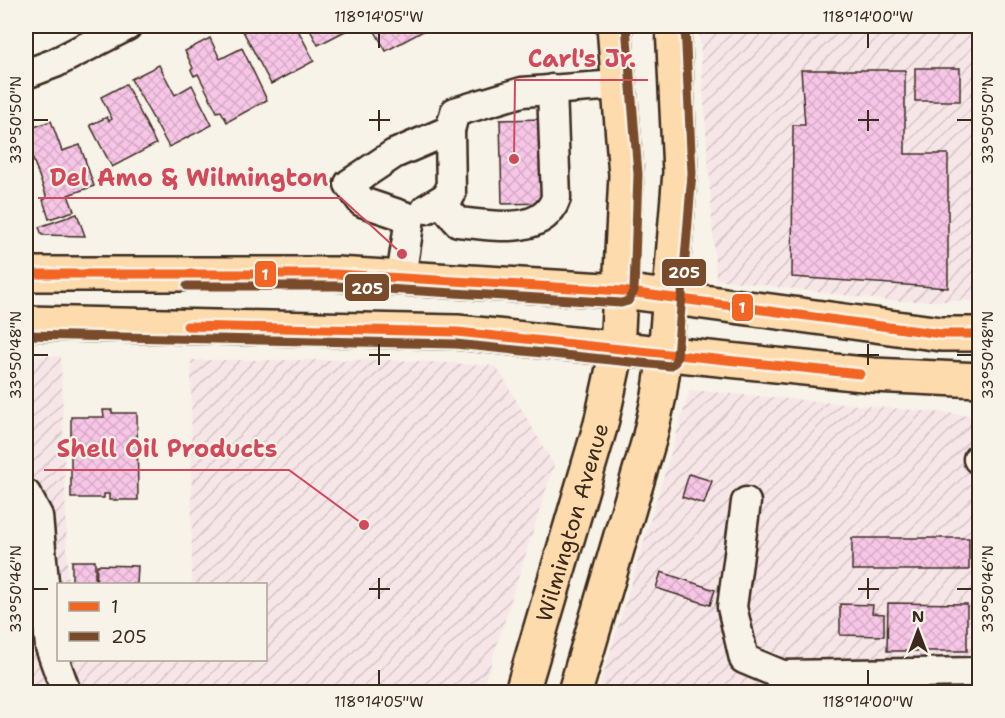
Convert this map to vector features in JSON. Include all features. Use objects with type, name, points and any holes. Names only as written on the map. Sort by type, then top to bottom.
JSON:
[{"type":"main road","name":"Wilmington Avenue","points":[[522,693],[601,424],[618,350],[626,175],[614,26]]},
{"type":"main road","points":[[575,693],[649,440],[659,396],[665,355],[680,172],[673,26]]},
{"type":"main road","points":[[26,274],[336,274],[622,291],[941,334],[980,334]]},
{"type":"main road","points":[[26,323],[457,332],[873,375],[980,380]]},
{"type":"street","points":[[26,74],[55,63],[127,26]]},
{"type":"street","points":[[450,129],[394,154],[349,184],[362,202],[410,218],[451,194],[450,129],[455,112],[522,92],[618,85]]},
{"type":"street","points":[[440,201],[458,222],[499,226],[532,223],[552,210],[556,198],[552,90]]},
{"type":"street","points":[[401,278],[410,218]]},
{"type":"street","points":[[26,494],[38,516],[51,647],[66,693]]},
{"type":"street","points":[[746,502],[732,608],[744,659],[782,675],[980,672]]},
{"type":"shaded area","points":[[699,26],[979,26],[979,301],[890,301],[716,279]]},
{"type":"shaded area","points":[[26,356],[61,356],[68,583],[57,583],[57,661],[267,661],[267,583],[192,583],[191,360],[399,360],[496,366],[554,465],[482,692],[26,692]]},
{"type":"shaded area","points":[[690,390],[979,416],[979,692],[598,692]]},
{"type":"building","points":[[254,26],[296,26],[314,61],[271,84],[243,31]]},
{"type":"building","points":[[308,26],[355,26],[318,45]]},
{"type":"building","points":[[372,26],[428,26],[429,28],[386,51]]},
{"type":"building","points":[[210,38],[220,59],[242,48],[267,100],[227,122],[221,111],[217,112],[198,74],[194,76],[185,51]]},
{"type":"building","points":[[159,65],[175,95],[192,85],[212,125],[169,147],[131,79]]},
{"type":"building","points":[[915,68],[960,68],[960,101],[915,101]]},
{"type":"building","points":[[801,70],[905,70],[905,154],[948,154],[948,288],[792,277],[793,125],[805,125]]},
{"type":"building","points":[[126,84],[156,144],[112,167],[90,125],[107,117],[109,121],[112,119],[101,97]]},
{"type":"building","points":[[543,119],[546,203],[502,204],[500,120]]},
{"type":"building","points":[[51,121],[62,151],[80,145],[94,186],[68,195],[74,211],[49,219],[43,200],[47,198],[26,140],[26,130]]},
{"type":"building","points":[[77,214],[85,236],[42,235],[39,227]]},
{"type":"building","points":[[103,410],[112,410],[112,413],[137,413],[138,500],[109,500],[109,494],[104,494],[104,498],[71,498],[71,417],[104,417]]},
{"type":"building","points":[[689,474],[712,481],[704,504],[682,497]]},
{"type":"building","points":[[852,538],[969,538],[969,570],[852,570]]},
{"type":"building","points":[[72,561],[95,561],[95,583],[72,583]]},
{"type":"building","points":[[97,565],[138,566],[137,583],[96,583]]},
{"type":"building","points":[[661,572],[715,590],[710,605],[656,588]]},
{"type":"building","points":[[888,603],[967,604],[967,651],[887,651]]},
{"type":"building","points":[[840,604],[873,605],[872,613],[884,614],[884,636],[840,635]]},
{"type":"building","points":[[976,608],[980,608],[980,655],[976,655]]},
{"type":"transit line","name":"205","points":[[187,286],[336,286],[621,303],[628,301],[634,291],[638,174],[626,26]]},
{"type":"transit line","name":"205","points":[[26,335],[456,344],[670,366],[675,362],[677,356],[692,173],[685,26]]},
{"type":"transit line","name":"1","points":[[26,274],[336,274],[622,291],[941,334],[980,334]]},
{"type":"transit line","name":"1","points":[[187,326],[457,332],[860,374]]},
{"type":"place","name":"Carl's Jr.","points":[[514,159]]},
{"type":"place","name":"Del Amo & Wilmington","points":[[402,254]]},
{"type":"place","name":"Shell Oil Products","points":[[364,525]]}]
